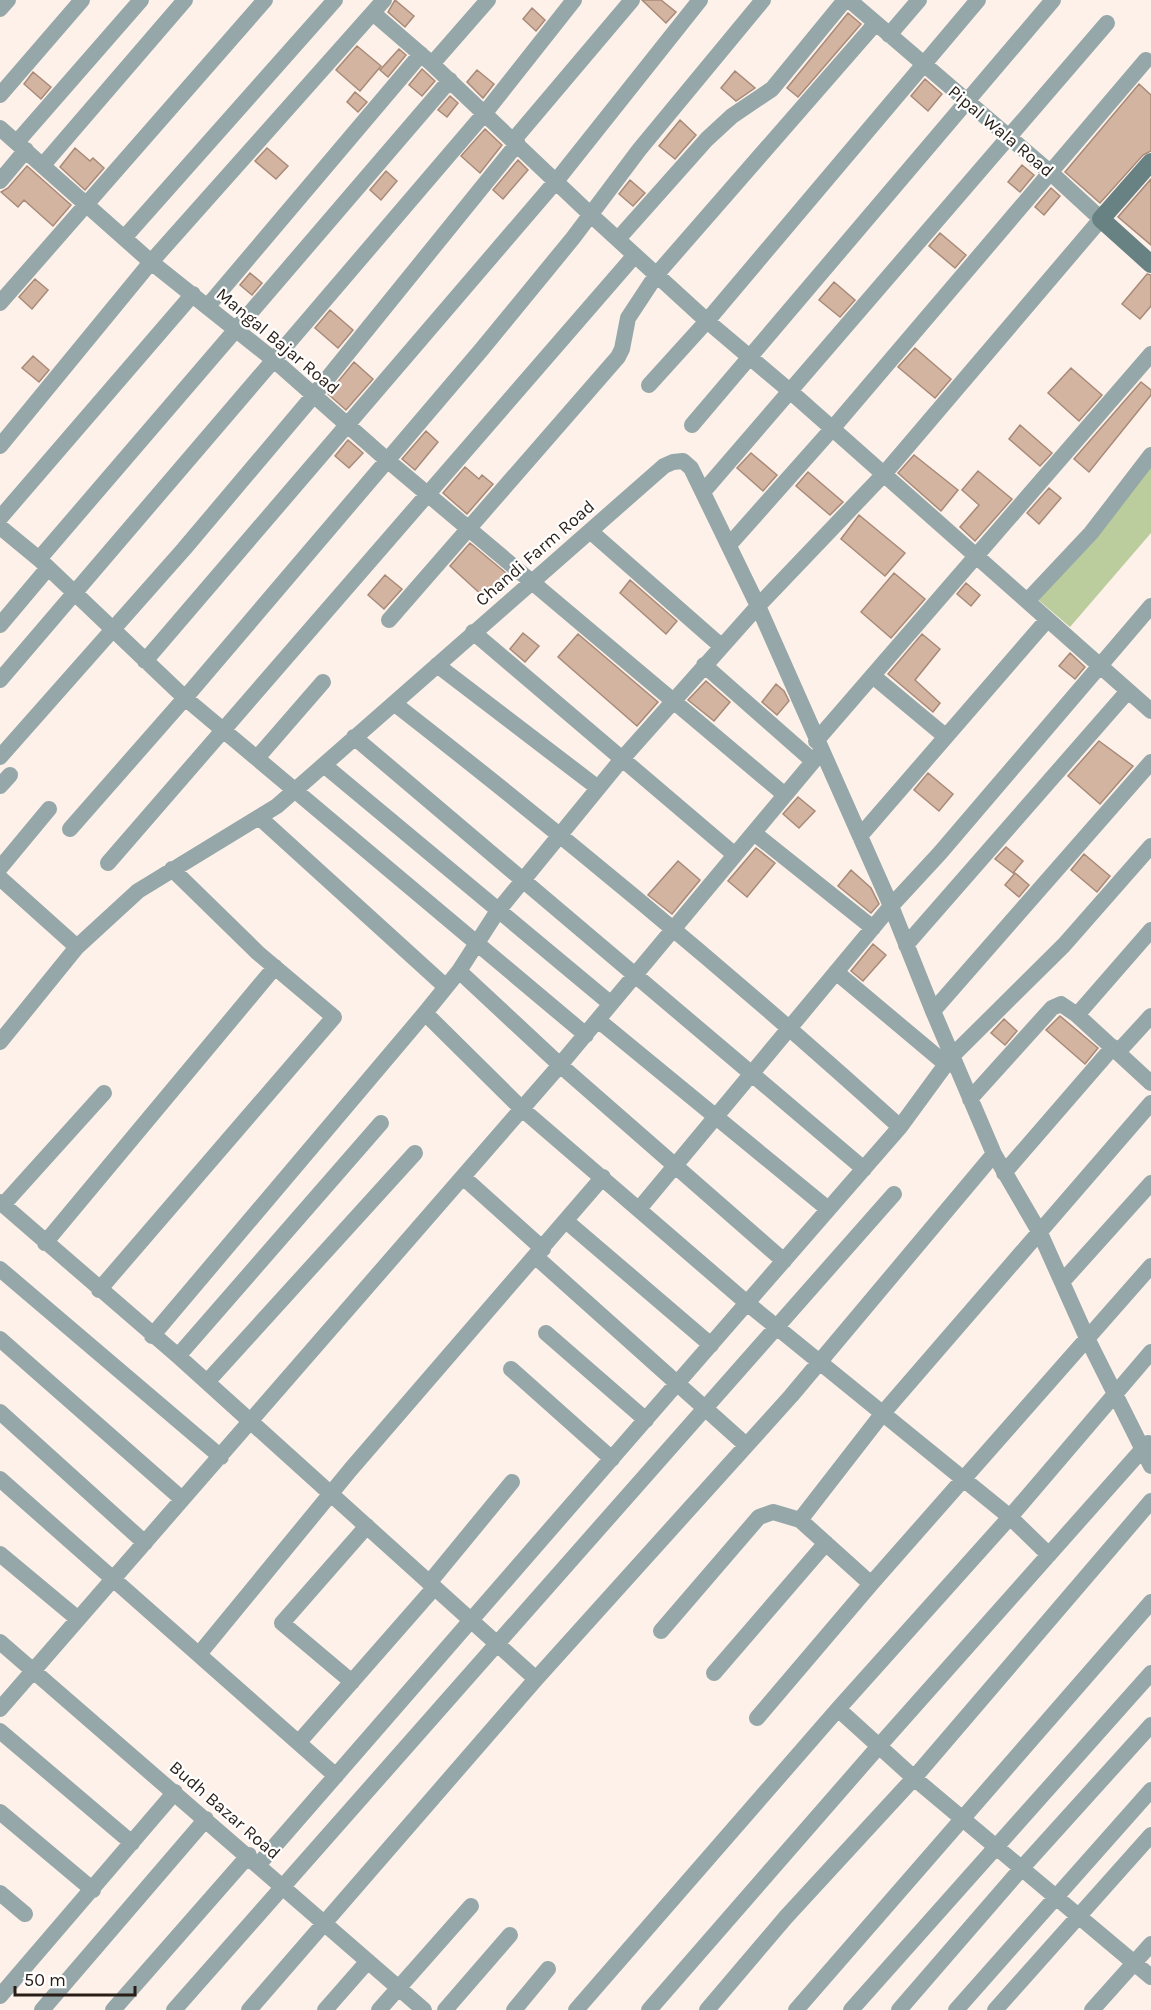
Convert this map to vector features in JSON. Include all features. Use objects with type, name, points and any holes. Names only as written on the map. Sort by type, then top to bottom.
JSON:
[{"type":"street","points":[[0,9],[8,0]]},
{"type":"street","points":[[0,95],[82,0]]},
{"type":"street","points":[[0,181],[22,146],[141,0]]},
{"type":"street","points":[[43,165],[185,0]]},
{"type":"street","points":[[0,303],[85,203],[265,0]]},
{"type":"street","points":[[124,238],[335,0]]},
{"type":"street","points":[[0,446],[151,262],[384,0]]},
{"type":"street","points":[[207,307],[427,59],[488,0]]},
{"type":"street","points":[[0,680],[484,114],[573,0]]},
{"type":"street","points":[[0,757],[314,395],[517,144],[517,136],[632,0]]},
{"type":"street","points":[[145,661],[557,180],[700,0]]},
{"type":"street","points":[[70,829],[185,698],[482,349],[591,215],[639,150],[763,0]]},
{"type":"street","points":[[618,239],[707,138],[732,116],[772,89],[847,0]]},
{"type":"street","name":"Pipal Wala Road","points":[[847,0],[1051,173],[1151,264]]},
{"type":"street","points":[[889,35],[918,0]]},
{"type":"street","points":[[649,385],[707,321],[978,0]]},
{"type":"street","points":[[692,425],[1053,0]]},
{"type":"street","points":[[373,13],[450,80],[591,215],[707,321],[1028,600],[1047,620],[1151,711]]},
{"type":"street","points":[[703,492],[791,392],[1007,136],[1107,23]]},
{"type":"street","points":[[389,620],[618,357],[622,349],[628,318],[657,274],[875,24]]},
{"type":"street","points":[[729,545],[832,429],[1146,60]]},
{"type":"street","points":[[0,625],[44,564],[236,329],[450,80]]},
{"type":"street","name":"Mangal Bajar Road","points":[[0,128],[151,262],[274,360],[347,426],[785,795]]},
{"type":"street","points":[[152,1336],[425,1013],[459,971],[497,912],[671,701],[884,474],[1151,162]]},
{"type":"street","points":[[108,863],[635,255]]},
{"type":"street","points":[[0,518],[193,294]]},
{"type":"street","points":[[0,1709],[586,1035],[785,795],[873,676],[975,555],[1151,354]]},
{"type":"street","points":[[1028,600],[1091,533],[1151,455]]},
{"type":"street","name":"Chandi Farm Road","points":[[0,1042],[77,947],[138,891],[260,818],[395,704],[473,632],[664,466],[672,462],[683,461],[691,468],[758,606],[816,752],[860,836],[891,906],[933,1011],[950,1061],[970,1099],[994,1154],[1040,1233],[1087,1338],[1147,1444],[1151,1466]]},
{"type":"street","points":[[0,527],[44,564],[185,698],[476,945],[586,1035]]},
{"type":"street","points":[[590,531],[722,646]]},
{"type":"street","points":[[639,1209],[891,906],[940,853],[1151,606]]},
{"type":"street","points":[[860,836],[1047,620]]},
{"type":"street","points":[[473,632],[735,855]]},
{"type":"street","points":[[437,665],[598,788]]},
{"type":"street","points":[[704,665],[816,752]]},
{"type":"street","points":[[873,676],[945,736]]},
{"type":"street","points":[[257,758],[323,682]]},
{"type":"street","points":[[906,945],[1128,691]]},
{"type":"street","points":[[395,704],[562,835],[672,930],[790,1027],[900,1127]]},
{"type":"street","points":[[354,737],[864,1169]]},
{"type":"street","points":[[933,1011],[1151,762]]},
{"type":"street","points":[[324,765],[497,912],[611,1004]]},
{"type":"street","points":[[0,868],[49,809]]},
{"type":"street","points":[[260,818],[446,987]]},
{"type":"street","points":[[754,833],[873,928]]},
{"type":"street","points":[[113,2010],[336,1776],[864,1169],[900,1127],[950,1061],[1064,945],[1151,846]]},
{"type":"street","points":[[99,1290],[334,1017],[275,967],[172,869]]},
{"type":"street","points":[[0,878],[77,947]]},
{"type":"street","points":[[1077,1015],[1151,930]]},
{"type":"street","points":[[45,1242],[275,967]]},
{"type":"street","points":[[459,971],[675,1168],[784,1261]]},
{"type":"street","points":[[836,972],[950,1061]]},
{"type":"street","points":[[970,1099],[1052,1008],[1061,1004],[1116,1049],[1151,1083]]},
{"type":"street","points":[[425,1013],[522,1109],[747,1303],[1010,1517],[1049,1555]]},
{"type":"street","points":[[1004,1173],[1116,1049],[1151,1016]]},
{"type":"street","points":[[598,1020],[828,1209]]},
{"type":"street","points":[[104,1093],[2,1204],[152,1336],[178,1356],[536,1679]]},
{"type":"street","points":[[800,1521],[883,1413],[1151,1102]]},
{"type":"street","points":[[178,1356],[381,1123]]},
{"type":"street","points":[[207,1382],[415,1153]]},
{"type":"street","points":[[249,2010],[536,1679],[747,1445],[994,1154]]},
{"type":"street","points":[[463,1177],[677,1384],[747,1445]]},
{"type":"street","points":[[200,1653],[332,1493],[603,1177]]},
{"type":"street","points":[[1062,1282],[1151,1183]]},
{"type":"street","points":[[174,2010],[894,1194]]},
{"type":"street","points":[[566,1221],[711,1345]]},
{"type":"street","points":[[757,1718],[871,1584],[1151,1266]]},
{"type":"street","points":[[0,1269],[221,1457]]},
{"type":"street","points":[[546,1333],[646,1420]]},
{"type":"street","points":[[0,1340],[182,1499]]},
{"type":"street","points":[[576,2010],[838,1709],[1010,1517],[1151,1352]]},
{"type":"street","points":[[511,1369],[612,1459]]},
{"type":"street","points":[[0,1412],[144,1543]]},
{"type":"street","points":[[649,2010],[1147,1444]]},
{"type":"street","points":[[0,1479],[200,1653],[336,1776]]},
{"type":"street","points":[[299,1742],[432,1586],[512,1482]]},
{"type":"street","points":[[707,2010],[786,1917],[914,1778],[1151,1501]]},
{"type":"street","points":[[661,1631],[759,1517],[773,1512],[800,1521],[871,1584]]},
{"type":"street","points":[[352,1682],[282,1623],[367,1526]]},
{"type":"street","points":[[714,1673],[826,1543]]},
{"type":"street","points":[[0,1554],[78,1619]]},
{"type":"street","points":[[796,2010],[1151,1602]]},
{"type":"street","name":"Budh Bazar Road","points":[[0,1642],[254,1860],[424,2010]]},
{"type":"street","points":[[851,2010],[1151,1673]]},
{"type":"street","points":[[838,1709],[963,1820],[1151,1977]]},
{"type":"street","points":[[899,2010],[1021,1869],[1151,1725]]},
{"type":"street","points":[[0,1731],[132,1843]]},
{"type":"street","points":[[956,2010],[1151,1790]]},
{"type":"street","points":[[0,1996],[175,1792]]},
{"type":"street","points":[[0,1812],[93,1890]]},
{"type":"street","points":[[42,2010],[206,1819]]},
{"type":"street","points":[[995,2010],[1151,1835]]},
{"type":"street","points":[[0,1893],[25,1914]]},
{"type":"street","points":[[379,2010],[471,1906]]},
{"type":"street","points":[[445,2010],[510,1935]]},
{"type":"street","points":[[1092,2010],[1151,1944]]},
{"type":"street","points":[[325,2010],[368,1961]]},
{"type":"street","points":[[514,2010],[548,1969]]},
{"type":"green space","points":[[1151,462],[1151,533],[1070,627],[1035,597]]},
{"type":"building","points":[[395,0],[414,16],[405,27],[388,12]]},
{"type":"building","points":[[642,0],[661,0],[676,12],[666,23]]},
{"type":"building","points":[[532,8],[545,20],[536,31],[523,19]]},
{"type":"building","points":[[848,13],[861,24],[798,97],[787,88]]},
{"type":"building","points":[[357,46],[381,66],[360,91],[336,70]]},
{"type":"building","points":[[399,49],[406,55],[388,77],[380,70]]},
{"type":"building","points":[[422,69],[435,81],[422,96],[409,85]]},
{"type":"building","points":[[477,70],[494,84],[483,98],[467,82]]},
{"type":"building","points":[[735,71],[755,88],[736,101],[721,88]]},
{"type":"building","points":[[33,72],[51,87],[41,99],[24,84]]},
{"type":"building","points":[[925,79],[942,94],[928,111],[911,96]]},
{"type":"building","points":[[1139,84],[1151,95],[1151,151],[1143,155],[1100,203],[1065,172]]},
{"type":"building","points":[[355,92],[367,102],[358,112],[347,102]]},
{"type":"building","points":[[450,96],[458,103],[447,117],[438,110]]},
{"type":"building","points":[[680,120],[696,135],[675,159],[659,146]]},
{"type":"building","points":[[485,129],[502,145],[480,173],[461,156]]},
{"type":"building","points":[[75,148],[90,161],[93,158],[104,168],[85,190],[60,167]]},
{"type":"building","points":[[267,148],[288,166],[276,179],[255,161]]},
{"type":"building","points":[[518,160],[528,170],[503,199],[493,190]]},
{"type":"building","points":[[1022,165],[1034,175],[1020,192],[1008,182]]},
{"type":"building","points":[[27,166],[71,205],[53,226],[24,200],[18,207],[1,192],[8,188]]},
{"type":"building","points":[[386,171],[397,181],[381,200],[370,190]]},
{"type":"building","points":[[1151,179],[1151,245],[1118,217]]},
{"type":"building","points":[[630,180],[645,193],[633,206],[619,194]]},
{"type":"building","points":[[1051,188],[1060,196],[1044,215],[1035,207]]},
{"type":"building","points":[[940,233],[966,255],[955,268],[929,246]]},
{"type":"building","points":[[250,273],[262,283],[252,295],[240,285]]},
{"type":"building","points":[[1147,274],[1151,275],[1151,306],[1140,319],[1122,304]]},
{"type":"building","points":[[35,279],[48,290],[32,309],[19,297]]},
{"type":"building","points":[[834,282],[855,300],[840,317],[819,300]]},
{"type":"building","points":[[330,310],[353,330],[338,348],[315,328]]},
{"type":"building","points":[[915,348],[951,379],[935,398],[898,367]]},
{"type":"building","points":[[33,356],[49,370],[39,382],[22,368]]},
{"type":"building","points":[[354,362],[373,379],[346,410],[328,394]]},
{"type":"building","points":[[1071,368],[1102,395],[1079,421],[1048,393]]},
{"type":"building","points":[[1141,382],[1151,390],[1151,395],[1089,472],[1074,459]]},
{"type":"building","points":[[1020,425],[1052,453],[1040,466],[1009,439]]},
{"type":"building","points":[[426,431],[438,442],[415,470],[402,459]]},
{"type":"building","points":[[348,440],[363,453],[349,468],[335,456]]},
{"type":"building","points":[[751,453],[777,475],[763,491],[737,468]]},
{"type":"building","points":[[914,455],[958,490],[941,511],[898,473]]},
{"type":"building","points":[[465,467],[479,479],[482,475],[493,484],[467,514],[443,493]]},
{"type":"building","points":[[978,471],[1012,499],[975,541],[960,527],[979,505],[962,490]]},
{"type":"building","points":[[808,472],[843,502],[830,515],[796,486]]},
{"type":"building","points":[[1049,488],[1061,498],[1039,524],[1027,513]]},
{"type":"building","points":[[859,515],[905,553],[885,576],[841,539]]},
{"type":"building","points":[[470,543],[506,573],[485,598],[450,566]]},
{"type":"building","points":[[894,573],[925,599],[891,638],[861,612]]},
{"type":"building","points":[[385,575],[402,589],[384,609],[368,595]]},
{"type":"building","points":[[630,580],[677,621],[666,634],[620,593]]},
{"type":"building","points":[[966,583],[980,595],[971,606],[957,594]]},
{"type":"building","points":[[523,633],[539,646],[525,662],[510,649]]},
{"type":"building","points":[[578,634],[658,702],[637,726],[558,657]]},
{"type":"building","points":[[922,634],[940,649],[915,680],[940,703],[933,712],[888,674]]},
{"type":"building","points":[[1070,653],[1085,667],[1075,679],[1059,666]]},
{"type":"building","points":[[706,681],[730,702],[714,721],[688,700]]},
{"type":"building","points":[[776,684],[784,691],[789,701],[777,715],[762,702]]},
{"type":"building","points":[[1099,741],[1133,766],[1100,804],[1068,776]]},
{"type":"building","points":[[928,773],[953,794],[939,811],[914,790]]},
{"type":"building","points":[[798,797],[815,811],[799,828],[783,814]]},
{"type":"building","points":[[1006,847],[1023,861],[1013,873],[995,859]]},
{"type":"building","points":[[756,848],[775,863],[747,897],[728,881]]},
{"type":"building","points":[[1084,854],[1110,876],[1097,892],[1071,870]]},
{"type":"building","points":[[678,861],[700,880],[672,914],[648,895]]},
{"type":"building","points":[[851,870],[871,888],[879,904],[871,913],[838,886]]},
{"type":"building","points":[[1015,873],[1029,885],[1019,897],[1005,885]]},
{"type":"building","points":[[873,944],[886,955],[863,981],[851,971]]},
{"type":"building","points":[[1060,1016],[1098,1048],[1085,1064],[1046,1030]]},
{"type":"building","points":[[1004,1019],[1017,1031],[1005,1045],[991,1033]]}]
